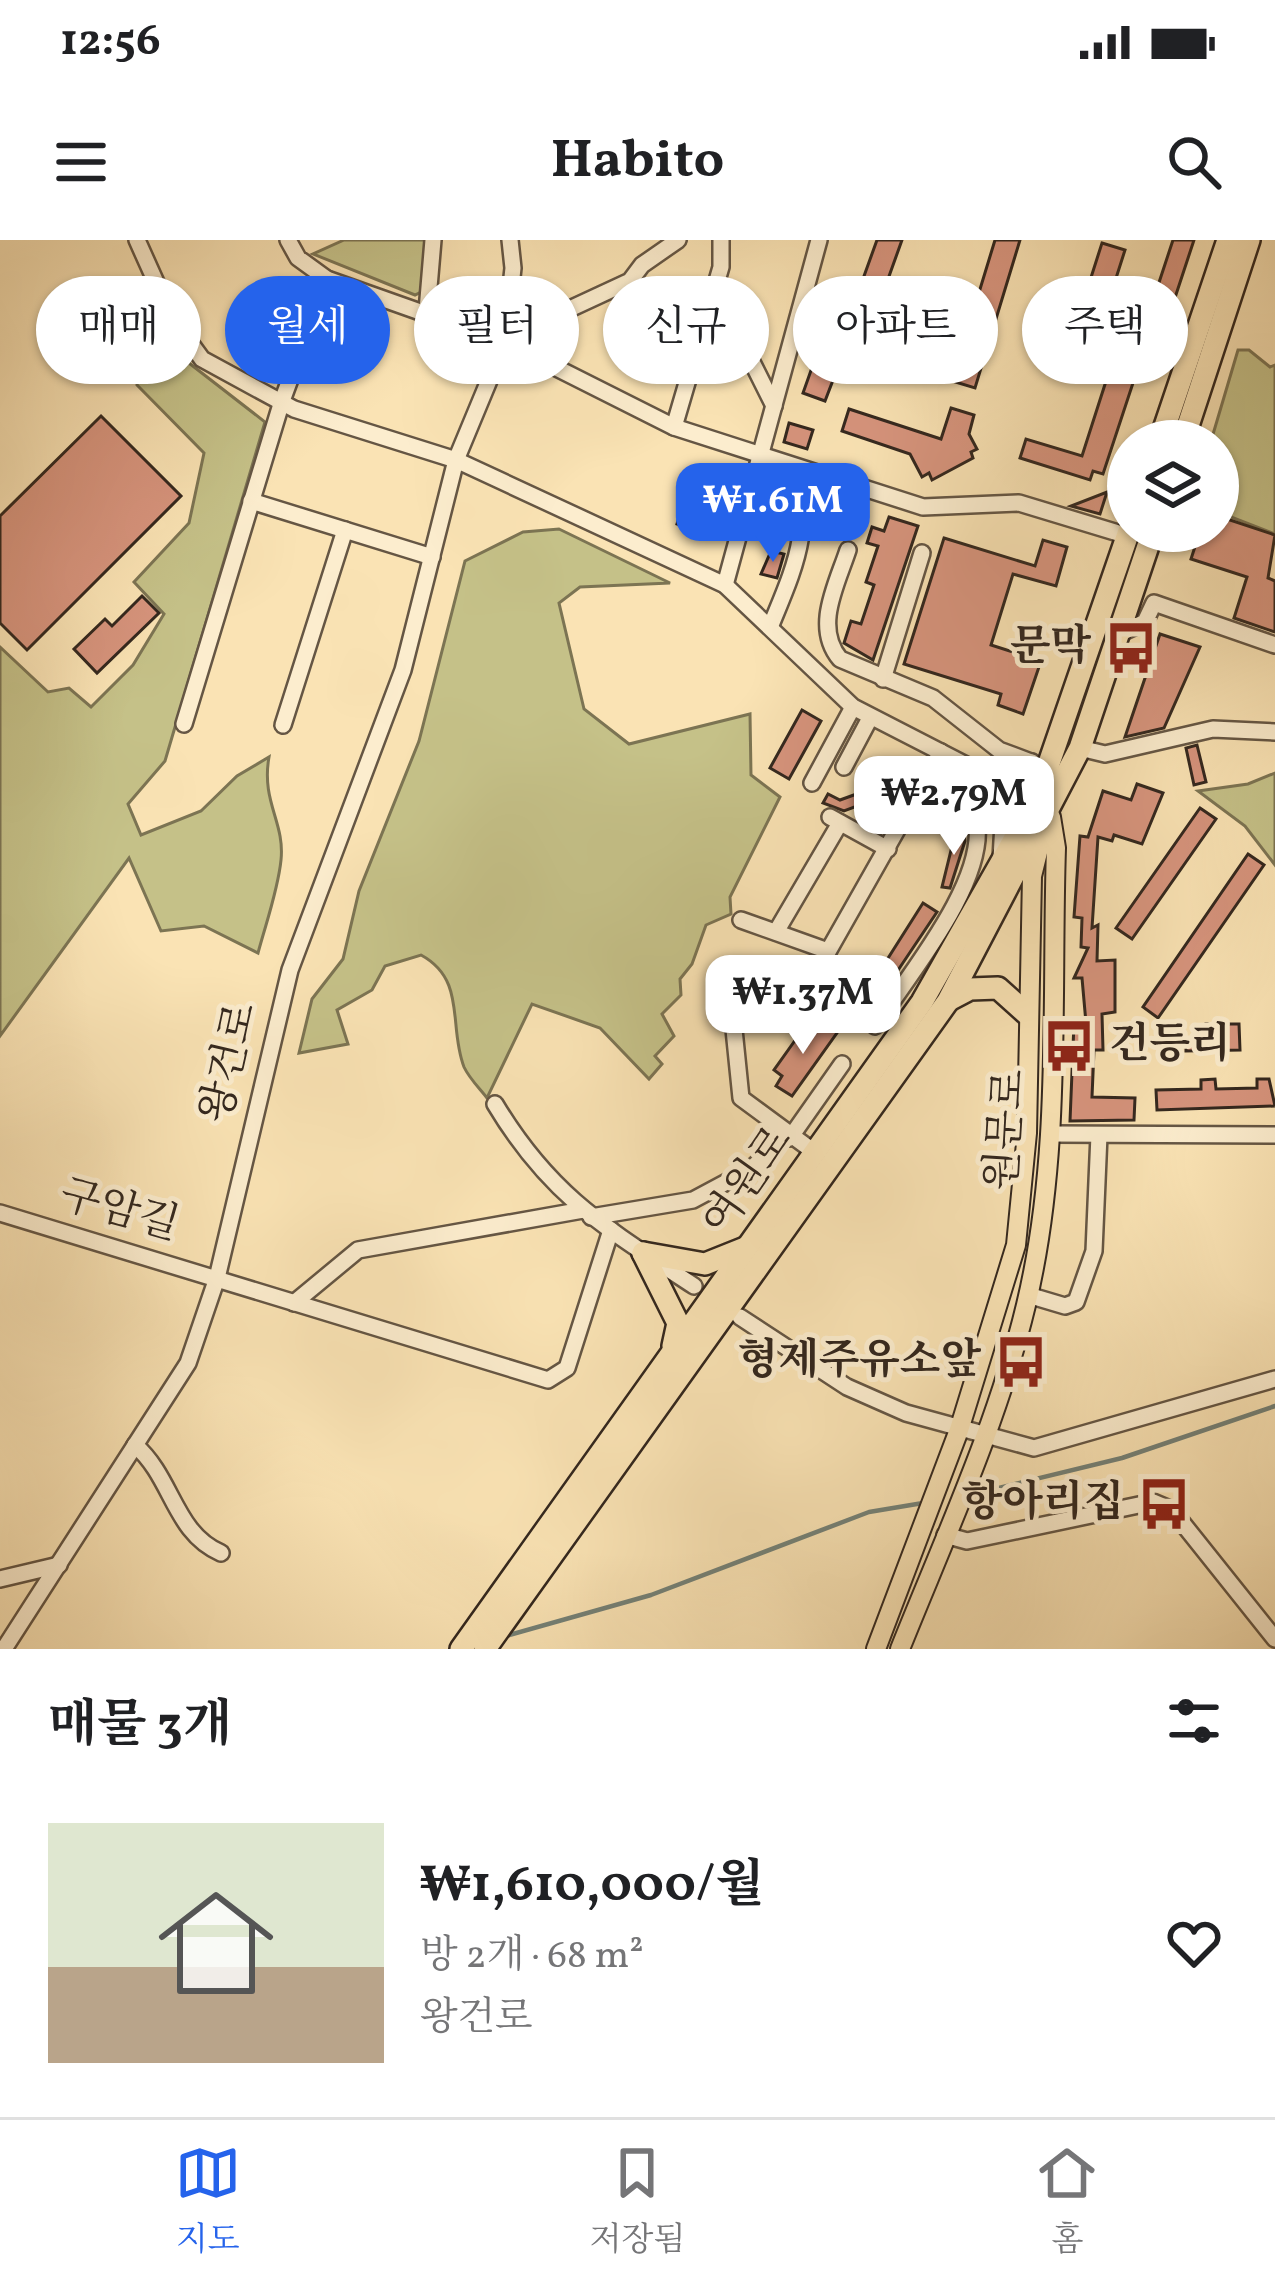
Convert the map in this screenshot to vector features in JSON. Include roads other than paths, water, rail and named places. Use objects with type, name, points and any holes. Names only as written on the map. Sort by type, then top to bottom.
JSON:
[{"type":"highway","points":[[1168,420],[1238,246]]},
{"type":"highway","points":[[1189,420],[1238,246]]},
{"type":"highway","name":"여원로","points":[[460,1649],[518,1586],[948,1001],[1043,804],[1055,748],[1133,552]]},
{"type":"highway","name":"여원로","points":[[485,1649],[518,1586],[670,1356],[922,1002],[1001,867],[1080,748],[1139,576],[1140,552]]},
{"type":"highway","points":[[1139,576],[1154,603]]},
{"type":"highway","points":[[948,1001],[970,988],[998,988],[1027,1014]]},
{"type":"highway","points":[[644,1253],[705,1264],[756,1241]]},
{"type":"highway","points":[[644,1253],[677,1323],[670,1356]]},
{"type":"main road","name":"원문로","points":[[927,1520],[1016,1246],[1027,1132],[1032,876],[1043,804]]},
{"type":"main road","name":"원문로","points":[[948,1528],[981,1443],[1028,1294],[1052,1134],[1056,848],[1043,804]]},
{"type":"main road","points":[[1027,1132],[1052,1134]]},
{"type":"main road","points":[[876,1649],[927,1520],[948,1528],[899,1649]]},
{"type":"street","points":[[137,240],[172,318],[202,359],[282,401],[456,460],[725,585],[853,707],[1043,804]]},
{"type":"street","points":[[288,240],[298,259],[323,276]]},
{"type":"street","points":[[430,276],[433,240]]},
{"type":"street","name":"왕건로","points":[[509,276],[510,240]]},
{"type":"street","points":[[579,304],[630,281],[642,265],[679,240]]},
{"type":"street","points":[[716,276],[721,240]]},
{"type":"street","points":[[725,585],[819,240]]},
{"type":"street","points":[[579,379],[674,427],[923,507],[1019,503],[1107,526]]},
{"type":"street","points":[[184,724],[288,384]]},
{"type":"street","name":"왕건로","points":[[4,1649],[188,1363],[218,1278],[290,970],[403,670],[456,460],[488,384]]},
{"type":"street","points":[[674,427],[687,384]]},
{"type":"street","points":[[763,384],[774,406]]},
{"type":"street","points":[[771,625],[795,568],[805,515],[800,486],[787,464]]},
{"type":"street","points":[[251,501],[432,557]]},
{"type":"street","points":[[283,724],[345,530]]},
{"type":"street","points":[[848,550],[826,615],[831,649],[840,659],[934,698],[998,750],[1031,763]]},
{"type":"street","points":[[883,679],[922,553]]},
{"type":"street","points":[[1121,633],[1145,622],[1154,603],[1275,645]]},
{"type":"street","points":[[812,783],[853,707]]},
{"type":"street","points":[[844,766],[870,718]]},
{"type":"street","points":[[1080,748],[1105,754],[1214,729],[1275,732]]},
{"type":"street","points":[[992,776],[1031,763],[1055,748]]},
{"type":"street","points":[[808,987],[941,752]]},
{"type":"street","points":[[875,1026],[967,877],[976,818],[967,802],[929,774]]},
{"type":"street","points":[[992,776],[1004,824],[1001,867]]},
{"type":"street","points":[[776,932],[835,820],[888,849]]},
{"type":"street","points":[[742,920],[828,951]]},
{"type":"street","points":[[730,1000],[741,1098],[817,1154]]},
{"type":"street","points":[[294,1303],[358,1250],[693,1200],[751,1169],[788,1137],[842,1064]]},
{"type":"street","points":[[829,1082],[855,1099]]},
{"type":"street","points":[[495,1104],[527,1158],[587,1213],[694,1286]]},
{"type":"street","points":[[1052,1134],[1275,1135]]},
{"type":"street","points":[[1028,1294],[1065,1306],[1076,1302],[1094,1252],[1099,1135]]},
{"type":"street","name":"구암길","points":[[0,1213],[548,1380],[567,1368],[610,1230]]},
{"type":"street","points":[[740,1317],[847,1387],[981,1443],[1052,1446],[1275,1379]]},
{"type":"street","points":[[135,1445],[153,1461],[186,1530],[221,1553]]},
{"type":"street","points":[[948,1528],[967,1541],[1153,1502],[1172,1510],[1275,1639]]},
{"type":"street","points":[[0,1579],[58,1565]]},
{"type":"waterway","points":[[970,1495],[1122,1458],[1275,1406]]},
{"type":"waterway","points":[[506,1636],[651,1595],[869,1512],[923,1503]]},
{"type":"place","name":"문막","points":[[1131,648]]},
{"type":"place","name":"건등리","points":[[1069,1046]]},
{"type":"place","name":"형제주유소앞","points":[[1021,1362]]},
{"type":"place","name":"항아리집","points":[[1164,1504]]}]
